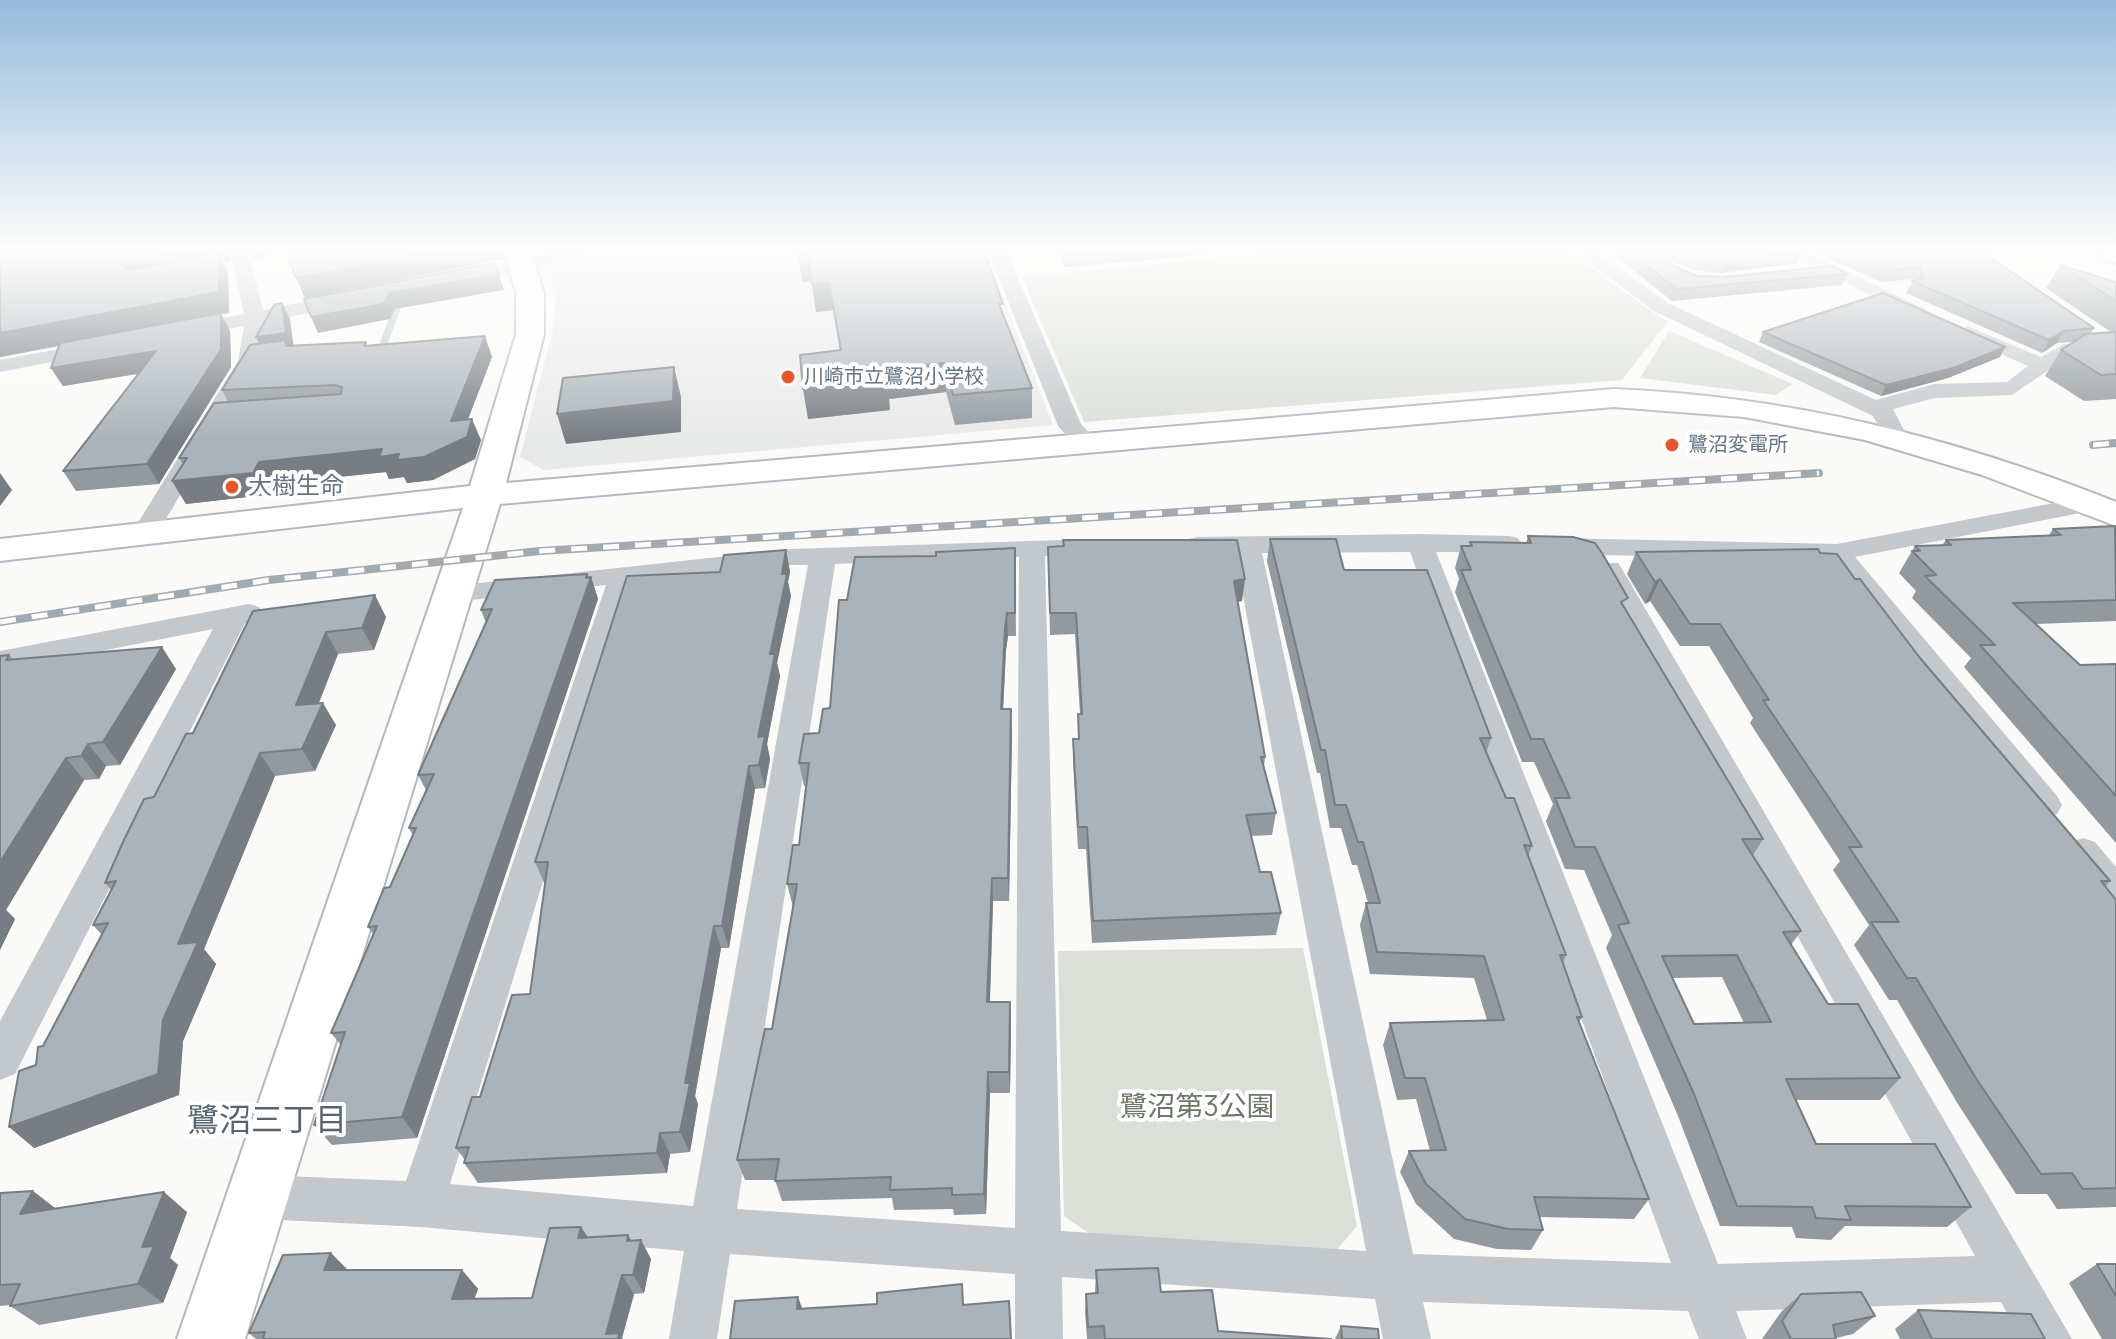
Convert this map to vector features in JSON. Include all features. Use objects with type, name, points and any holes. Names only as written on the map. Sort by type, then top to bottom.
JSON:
[{"type":"street","points":[[165,335],[267,315]]},
{"type":"street","points":[[211,1339],[260,1197],[485,495],[530,334],[530,315]]},
{"type":"street","points":[[1024,315],[1070,426],[1085,442]]},
{"type":"street","points":[[1678,315],[1888,423],[2104,509]]},
{"type":"street","points":[[1929,315],[2043,365]]},
{"type":"street","points":[[144,534],[249,361],[255,318]]},
{"type":"street","points":[[2090,330],[2116,348]]},
{"type":"street","points":[[0,366],[120,343]]},
{"type":"street","points":[[1888,423],[1884,405],[1934,391],[2012,388],[2064,350],[2116,348]]},
{"type":"street","points":[[0,550],[485,495],[1614,398],[1690,401],[1888,423]]},
{"type":"street","points":[[1170,545],[1419,542],[1837,552],[2104,509]]},
{"type":"street","points":[[1419,542],[1723,1339]]},
{"type":"street","points":[[1247,544],[1407,1339]]},
{"type":"street","points":[[453,593],[823,555],[1109,547]]},
{"type":"street","points":[[1595,547],[2048,1339]]},
{"type":"street","points":[[1032,549],[1039,1339]]},
{"type":"street","points":[[1837,552],[2116,892]]},
{"type":"street","points":[[693,1339],[823,555]]},
{"type":"street","points":[[421,1204],[623,576]]},
{"type":"street","points":[[0,661],[281,608]]},
{"type":"street","points":[[0,1061],[235,615]]},
{"type":"street","points":[[260,1197],[421,1204],[710,1230],[1395,1277],[1704,1288],[2013,1278]]},
{"type":"shaded area","name":"川崎市立鷺沼小学校","points":[[554,315],[1010,315],[1053,425],[544,470],[520,457]]},
{"type":"green space","points":[[1038,315],[1658,315],[1667,322],[1622,380],[1084,422]]},
{"type":"green space","points":[[1669,331],[1793,384],[1776,395],[1640,378]]},
{"type":"green space","name":"鷺沼第3公園","points":[[1303,948],[1357,1226],[1335,1252],[1097,1239],[1064,1216],[1058,951]]},
{"type":"building","points":[[0,315],[94,315],[0,333]]},
{"type":"building","points":[[221,315],[221,349],[147,464],[63,471],[156,351],[51,368],[60,343]]},
{"type":"building","points":[[268,315],[284,315],[286,333],[256,337]]},
{"type":"building","points":[[835,315],[1004,315],[1032,388],[953,395],[944,363],[885,369],[887,381],[803,389],[800,355],[841,350]]},
{"type":"building","points":[[1814,315],[1934,315],[2005,347],[1953,368],[1886,385],[1763,332]]},
{"type":"building","points":[[1992,315],[2076,315],[2094,328],[2064,331],[2049,340]]},
{"type":"building","points":[[2116,332],[2116,374],[2101,375],[2061,350],[2086,334]]},
{"type":"building","points":[[485,336],[451,421],[472,419],[467,437],[424,457],[397,460],[399,454],[379,457],[382,449],[259,462],[253,473],[172,481],[187,458],[179,458],[214,403],[341,394],[342,387],[335,385],[222,390],[250,345],[285,340],[286,346],[366,342],[364,346]]},
{"type":"building","points":[[674,367],[673,401],[557,414],[563,378]]},
{"type":"building","points":[[2115,526],[2116,600],[2013,603],[2080,665],[2116,664],[2116,796],[1980,645],[1995,645],[1925,576],[1936,575],[1912,551],[1920,551],[1915,546],[1951,545],[1946,540],[2061,535],[2053,529]]},
{"type":"building","points":[[1528,536],[1573,537],[1595,543],[1602,553],[1628,598],[1621,602],[1763,839],[1742,839],[1801,931],[1783,932],[1828,1004],[1858,1004],[1900,1078],[1786,1079],[1816,1144],[1935,1144],[1971,1207],[1845,1206],[1851,1220],[1816,1218],[1812,1207],[1737,1206],[1694,1094],[1618,925],[1629,923],[1595,847],[1575,847],[1555,798],[1570,798],[1543,739],[1531,739],[1461,570],[1471,570],[1461,546],[1472,546],[1470,542],[1531,543]],"holes":[[[1737,955],[1771,1022],[1694,1024],[1662,956]]]},
{"type":"building","points":[[1270,539],[1336,539],[1344,570],[1427,570],[1491,738],[1480,738],[1506,798],[1514,798],[1532,846],[1524,845],[1566,955],[1560,955],[1582,1017],[1577,1017],[1649,1199],[1534,1197],[1543,1230],[1508,1229],[1465,1219],[1426,1184],[1409,1151],[1446,1150],[1425,1078],[1405,1078],[1390,1023],[1504,1020],[1484,956],[1377,952],[1366,903],[1380,903],[1363,842],[1358,842],[1346,805],[1335,805],[1325,750],[1321,750]]},
{"type":"building","points":[[1063,540],[1237,540],[1245,579],[1234,581],[1265,757],[1261,757],[1276,813],[1246,815],[1260,872],[1271,872],[1281,913],[1093,921],[1087,827],[1078,827],[1073,739],[1079,739],[1078,714],[1082,714],[1076,613],[1050,613],[1048,547],[1064,546]]},
{"type":"building","points":[[1015,548],[1015,613],[1007,613],[1001,709],[1011,709],[1008,878],[992,878],[987,1002],[1010,1002],[1009,1072],[988,1072],[984,1194],[952,1195],[952,1188],[890,1190],[891,1177],[775,1181],[779,1159],[737,1160],[765,1029],[772,1029],[797,884],[787,884],[793,845],[799,845],[809,763],[799,763],[804,734],[819,733],[823,709],[830,708],[839,600],[847,600],[855,557],[936,556],[936,552]]},
{"type":"building","points":[[1818,549],[1820,553],[1837,554],[1855,579],[1860,579],[1920,658],[2110,881],[2101,881],[2116,900],[2116,1188],[2083,1189],[2072,1173],[2041,1174],[1977,1080],[1916,978],[1907,978],[1871,922],[1899,922],[1849,847],[1862,847],[1763,700],[1769,700],[1720,624],[1690,624],[1660,579],[1655,582],[1636,552]]},
{"type":"building","points":[[786,550],[782,574],[787,574],[770,654],[775,654],[758,737],[765,736],[759,765],[749,766],[722,926],[714,926],[685,1083],[690,1083],[680,1132],[660,1133],[657,1153],[464,1163],[469,1147],[456,1148],[472,1097],[480,1097],[512,995],[530,994],[548,862],[535,862],[627,576],[720,572],[724,555]]},
{"type":"building","points":[[587,574],[586,578],[591,577],[402,1117],[314,1125],[345,1032],[331,1033],[377,926],[368,927],[384,888],[390,887],[416,828],[409,828],[434,774],[418,775],[492,609],[481,610],[495,580]]},
{"type":"building","points":[[375,595],[362,628],[326,632],[296,705],[323,703],[302,749],[260,753],[178,944],[198,942],[163,1020],[158,1074],[9,1127],[19,1071],[36,1065],[38,1047],[43,1046],[108,923],[93,925],[116,881],[105,883],[123,842],[144,799],[154,797],[186,734],[193,733],[253,611]]},
{"type":"building","points":[[162,647],[103,742],[88,744],[81,756],[66,758],[0,862],[0,656],[9,655],[6,660]]},
{"type":"building","points":[[33,1191],[20,1214],[164,1192],[142,1247],[154,1246],[138,1284],[10,1306],[20,1284],[0,1285],[0,1193]]},
{"type":"building","points":[[581,1227],[578,1238],[628,1235],[627,1241],[641,1240],[633,1275],[622,1275],[606,1334],[619,1333],[618,1339],[263,1339],[265,1332],[249,1333],[283,1255],[331,1253],[324,1270],[462,1270],[452,1299],[532,1298],[550,1228]]},
{"type":"building","points":[[2097,1264],[2116,1264],[2116,1296]]},
{"type":"building","points":[[1158,1268],[1161,1292],[1212,1290],[1218,1331],[1331,1339],[1105,1339],[1104,1326],[1088,1327],[1086,1294],[1098,1293],[1096,1270]]},
{"type":"building","points":[[962,1284],[963,1305],[1009,1301],[1011,1339],[730,1339],[735,1301],[798,1297],[797,1309],[877,1304],[877,1293]]},
{"type":"building","points":[[1861,1292],[1875,1316],[1833,1325],[1836,1339],[1791,1339],[1782,1321],[1801,1294]]},
{"type":"building","points":[[1918,1310],[2031,1314],[2045,1339],[1932,1339]]},
{"type":"building","points":[[1341,1326],[1378,1329],[1379,1339],[1342,1339]]},
{"type":"waterway","points":[[379,356],[394,315]]},
{"type":"waterway","points":[[324,490],[335,465]]},
{"type":"railway","points":[[2093,445],[2116,443]]},
{"type":"railway","points":[[0,622],[269,580],[540,551],[1819,473]]},
{"type":"place","name":"川崎市立鷺沼小学校","points":[[788,377]]},
{"type":"place","name":"鷺沼変電所","points":[[1672,445]]},
{"type":"place","name":"大樹生命","points":[[232,487]]},
{"type":"district","name":"鷺沼三丁目","points":[[267,1122]]}]
